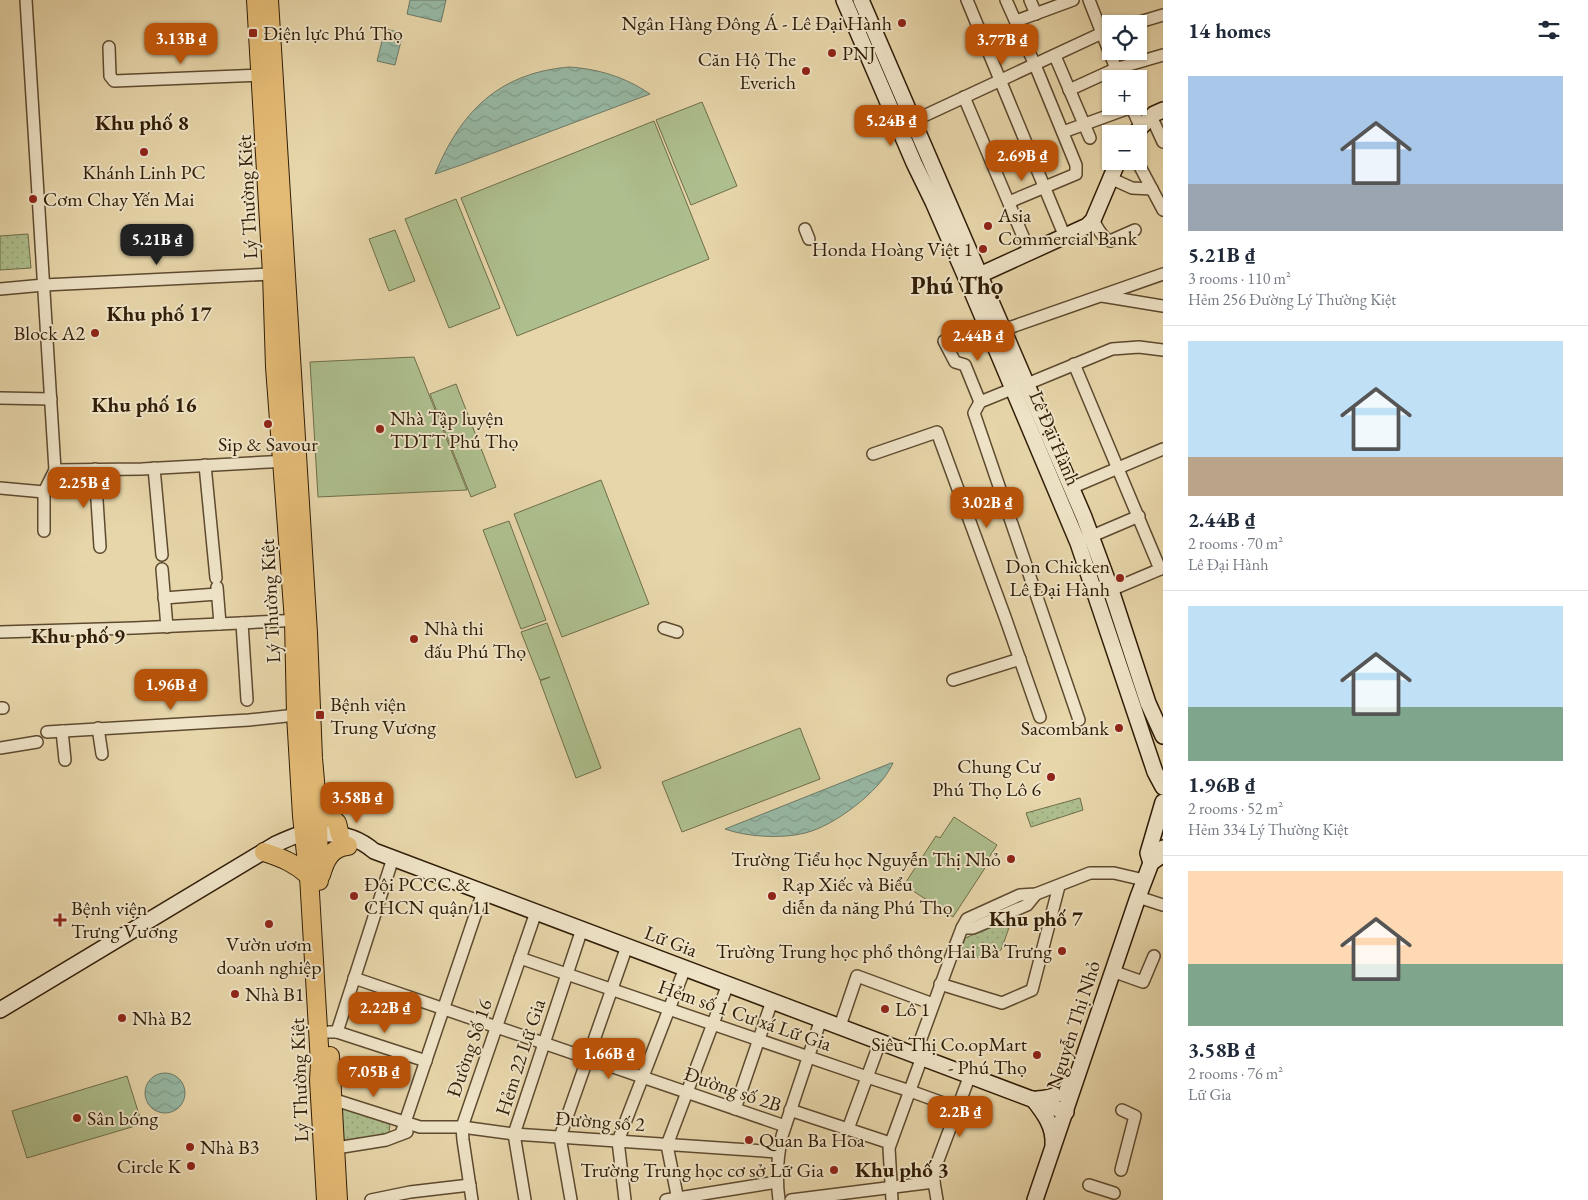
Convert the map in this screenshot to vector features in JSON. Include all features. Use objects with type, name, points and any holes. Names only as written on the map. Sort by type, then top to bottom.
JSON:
[{"type":"main road","name":"Lý Thường Kiệt","points":[[256,0],[272,274],[275,367],[279,408],[289,461]]},
{"type":"main road","name":"Lý Thường Kiệt","points":[[269,0],[289,461],[316,800],[328,836]]},
{"type":"main road","name":"Lê Đại Hành","points":[[844,0],[910,155],[973,278],[1003,330],[1071,488],[1155,772],[1163,788]]},
{"type":"main road","name":"Lê Đại Hành","points":[[861,0],[913,121],[973,278],[1012,389],[1111,590],[1148,704],[1161,728]]},
{"type":"main road","points":[[973,278],[1084,229],[1093,220],[1114,170]]},
{"type":"main road","points":[[1012,389],[1027,384]]},
{"type":"main road","name":"Lý Thường Kiệt","points":[[301,620],[296,716],[328,836],[314,881],[319,1080],[326,1097]]},
{"type":"main road","name":"Nguyễn Thị Nhỏ","points":[[1151,863],[1148,853],[1163,802]]},
{"type":"main road","points":[[0,1010],[264,852],[286,840],[328,836],[335,850],[328,856],[314,881],[288,860],[264,852]]},
{"type":"main road","name":"Lữ Gia","points":[[328,836],[363,842],[374,851],[1066,1112]]},
{"type":"main road","name":"Nguyễn Thị Nhỏ","points":[[1036,1200],[1144,880],[1151,863],[1158,858],[1163,848]]},
{"type":"main road","name":"Lý Thường Kiệt","points":[[314,881],[333,1032],[326,1097],[329,1150],[326,1200]]},
{"type":"main road","points":[[1033,1099],[1055,1096],[1065,1090],[1079,1074]]},
{"type":"main road","points":[[1033,1099],[1042,1110],[1054,1134],[1053,1150]]},
{"type":"main road","name":"Lý Thường Kiệt","points":[[329,1150],[338,1200]]},
{"type":"street","points":[[26,0],[55,470],[44,492],[44,531]]},
{"type":"street","points":[[967,0],[1066,237]]},
{"type":"street","points":[[1006,0],[1036,65],[1076,165],[1076,174],[1009,202]]},
{"type":"street","points":[[1030,0],[1036,14]]},
{"type":"street","points":[[1016,22],[1073,0]]},
{"type":"street","points":[[1089,0],[1102,23]]},
{"type":"street","points":[[1147,20],[1163,15]]},
{"type":"street","points":[[913,121],[1102,34]]},
{"type":"street","points":[[109,46],[110,76],[114,81],[260,75]]},
{"type":"street","points":[[1127,70],[1163,55]]},
{"type":"street","points":[[1055,56],[1090,138]]},
{"type":"street","points":[[1069,90],[1102,79]]},
{"type":"street","points":[[964,98],[1030,253]]},
{"type":"street","points":[[1063,132],[1111,115]]},
{"type":"street","points":[[1147,122],[1163,142]]},
{"type":"street","points":[[1142,170],[1163,210]]},
{"type":"street","points":[[1110,178],[1132,188],[1152,189]]},
{"type":"street","points":[[1093,220],[1102,235],[1110,241],[1135,230]]},
{"type":"street","points":[[0,289],[44,285],[272,274]]},
{"type":"street","points":[[1003,330],[1163,274]]},
{"type":"street","points":[[1100,296],[1163,306]]},
{"type":"street","points":[[944,341],[955,362],[965,365],[980,402]]},
{"type":"street","points":[[1027,384],[1112,349],[1132,347],[1163,350]]},
{"type":"street","points":[[1074,364],[1162,568],[1111,590]]},
{"type":"street","points":[[1012,389],[980,402],[974,413],[1079,720]]},
{"type":"street","points":[[0,398],[50,399]]},
{"type":"street","points":[[873,454],[937,432],[962,496],[1040,718]]},
{"type":"street","points":[[1071,488],[1163,449]]},
{"type":"street","points":[[55,470],[154,468],[289,461]]},
{"type":"street","points":[[205,465],[220,624]]},
{"type":"street","points":[[154,468],[162,555]]},
{"type":"street","points":[[95,469],[100,548]]},
{"type":"street","points":[[0,488],[44,492]]},
{"type":"street","points":[[1085,540],[1139,516]]},
{"type":"street","points":[[162,569],[166,627]]},
{"type":"street","points":[[164,598],[217,586]]},
{"type":"street","points":[[0,632],[166,627],[301,620]]},
{"type":"street","points":[[242,623],[247,700]]},
{"type":"street","points":[[664,628],[677,632]]},
{"type":"street","points":[[953,680],[1020,659]]},
{"type":"street","points":[[47,732],[296,716]]},
{"type":"street","points":[[98,728],[102,754]]},
{"type":"street","points":[[62,730],[65,760]]},
{"type":"street","points":[[0,748],[37,742]]},
{"type":"street","points":[[394,858],[354,978],[333,1032],[426,1061]]},
{"type":"street","points":[[892,1200],[888,1148],[910,1091],[933,1004],[962,928],[968,919],[1020,895],[1036,894],[1090,873],[1114,873],[1144,880]]},
{"type":"street","points":[[940,984],[1002,1003],[1032,990],[1059,886]]},
{"type":"street","points":[[401,1134],[483,892]]},
{"type":"street","points":[[1138,897],[1163,905]]},
{"type":"street","name":"Đường Số 16","points":[[472,1200],[462,1128],[536,912]]},
{"type":"street","name":"Hẻm 22 Lữ Gia","points":[[525,1200],[514,1134],[582,929]]},
{"type":"street","points":[[571,1200],[560,1137],[627,946]]},
{"type":"street","points":[[1112,971],[1143,982],[1154,956]]},
{"type":"street","name":"Hẻm số 1 Cư xá Lữ Gia","points":[[520,958],[957,1108]]},
{"type":"street","points":[[625,1200],[618,1141],[685,968]]},
{"type":"street","points":[[840,1026],[857,976],[933,1004]]},
{"type":"street","name":"Đường số 2B","points":[[354,978],[785,1126]]},
{"type":"street","points":[[728,984],[668,1145],[673,1199],[727,1195],[777,1182]]},
{"type":"street","points":[[735,1109],[772,1001]]},
{"type":"street","points":[[779,1200],[777,1182],[778,1152],[790,1110],[821,1019]]},
{"type":"street","points":[[848,1129],[880,1042]]},
{"type":"street","points":[[937,1200],[934,1171],[970,1075]]},
{"type":"street","points":[[326,1097],[420,1127]]},
{"type":"street","points":[[790,1110],[890,1143]]},
{"type":"street","points":[[1121,1170],[1135,1116],[1122,1110]]},
{"type":"street","points":[[329,1150],[386,1140],[420,1127]]},
{"type":"street","name":"Đường số 2","points":[[420,1127],[462,1128],[514,1134],[778,1152]]},
{"type":"street","points":[[791,1200],[840,1197],[934,1182]]},
{"type":"street","points":[[371,1200],[410,1192],[470,1185]]},
{"type":"street","points":[[1088,1185],[1114,1193]]},
{"type":"shaded area","points":[[702,102],[737,186],[691,205],[656,120]]},
{"type":"shaded area","points":[[654,121],[709,259],[517,336],[461,198]]},
{"type":"shaded area","points":[[456,199],[500,308],[449,328],[405,219]]},
{"type":"shaded area","points":[[395,230],[415,281],[389,291],[369,239]]},
{"type":"shaded area","points":[[28,234],[31,268],[0,270],[0,236]]},
{"type":"shaded area","points":[[414,357],[467,490],[318,497],[310,362]]},
{"type":"shaded area","points":[[456,384],[496,487],[471,497],[430,394]]},
{"type":"shaded area","points":[[601,480],[649,604],[562,637],[514,514]]},
{"type":"shaded area","points":[[509,521],[546,620],[521,629],[483,530]]},
{"type":"shaded area","points":[[547,623],[601,768],[576,778],[540,681],[550,677],[540,680],[521,632]]},
{"type":"shaded area","points":[[800,728],[820,779],[682,832],[662,782]]},
{"type":"shaded area","points":[[1080,798],[1083,810],[1031,827],[1026,813]]},
{"type":"shaded area","points":[[954,817],[997,845],[983,867],[985,868],[953,917],[904,885],[936,836],[940,838]]},
{"type":"shaded area","points":[[1002,923],[1010,925],[1001,950],[982,959],[961,953],[965,938]]},
{"type":"shaded area","points":[[127,1076],[142,1124],[27,1158],[12,1111]]},
{"type":"shaded area","points":[[340,1109],[387,1122],[390,1126],[389,1132],[347,1142],[341,1137]]},
{"type":"water","points":[[410,0],[446,0],[441,22],[407,14]]},
{"type":"water","points":[[385,29],[403,33],[395,65],[377,61]]},
{"type":"water","points":[[569,67],[611,75],[631,83],[650,94],[435,174],[457,132],[470,114],[486,99],[522,77]]},
{"type":"water","points":[[893,763],[886,775],[866,797],[842,816],[817,829],[796,835],[775,836],[744,834],[725,829]]},
{"type":"water","points":[[165,1073],[179,1079],[185,1093],[179,1107],[165,1113],[151,1107],[145,1093],[151,1079]]},
{"type":"place","name":"Ngân Hàng Đông Á - Lê Đại Hành","points":[[902,23]]},
{"type":"place","name":"Điện lực Phú Thọ","points":[[253,33]]},
{"type":"place","name":"PNJ","points":[[832,53]]},
{"type":"place","name":"Căn Hộ The Everich","points":[[806,71]]},
{"type":"place","name":"Khánh Linh PC","points":[[144,152]]},
{"type":"place","name":"Cơm Chay Yến Mai","points":[[33,199]]},
{"type":"place","name":"Asia Commercial Bank","points":[[988,226]]},
{"type":"place","name":"Honda Hoàng Việt 1","points":[[983,249]]},
{"type":"place","name":"Block A2","points":[[95,333]]},
{"type":"place","name":"Sip & Savour","points":[[268,424]]},
{"type":"place","name":"Nhà Tập luyện TDTT Phú Thọ","points":[[380,429]]},
{"type":"place","name":"Don Chicken Lê Đại Hành","points":[[1120,578]]},
{"type":"place","name":"Nhà thi đấu Phú Thọ","points":[[414,639]]},
{"type":"place","name":"Bệnh viện Trung Vương","points":[[320,715]]},
{"type":"place","name":"Sacombank","points":[[1119,728]]},
{"type":"place","name":"Chung Cư Phú Thọ Lô 6","points":[[1051,777]]},
{"type":"place","name":"Trường Tiểu học Nguyễn Thị Nhỏ","points":[[1011,859]]},
{"type":"place","name":"Đội PCCC & CHCN quận 11","points":[[354,896]]},
{"type":"place","name":"Rạp Xiếc và Biểu diễn đa năng Phú Thọ","points":[[772,896]]},
{"type":"place","name":"Bệnh viện Trưng Vương","points":[[60,920]]},
{"type":"place","name":"Vườn ươm doanh nghiệp","points":[[269,924]]},
{"type":"place","name":"Trường Trung học phổ thông Hai Bà Trưng","points":[[1062,951]]},
{"type":"place","name":"Nhà B1","points":[[235,994]]},
{"type":"place","name":"Lô 1","points":[[885,1009]]},
{"type":"place","name":"Nhà B2","points":[[122,1018]]},
{"type":"place","name":"Siêu Thị Co.opMart - Phú Thọ","points":[[1037,1055]]},
{"type":"place","name":"Sân bóng","points":[[77,1118]]},
{"type":"place","name":"Quan Ba Hoa","points":[[749,1140]]},
{"type":"place","name":"Nhà B3","points":[[190,1147]]},
{"type":"place","name":"Circle K","points":[[191,1166]]},
{"type":"place","name":"Trường Trung học cơ sở Lữ Gia","points":[[834,1170]]},
{"type":"district","name":"Khu phố 8","points":[[142,123]]},
{"type":"district","name":"Phú Thọ","points":[[957,285]]},
{"type":"district","name":"Khu phố 17","points":[[159,314]]},
{"type":"district","name":"Khu phố 16","points":[[144,405]]},
{"type":"district","name":"Khu phố 9","points":[[78,636]]},
{"type":"district","name":"Khu phố 7","points":[[1036,919]]},
{"type":"district","name":"Khu phố 3","points":[[902,1170]]}]
